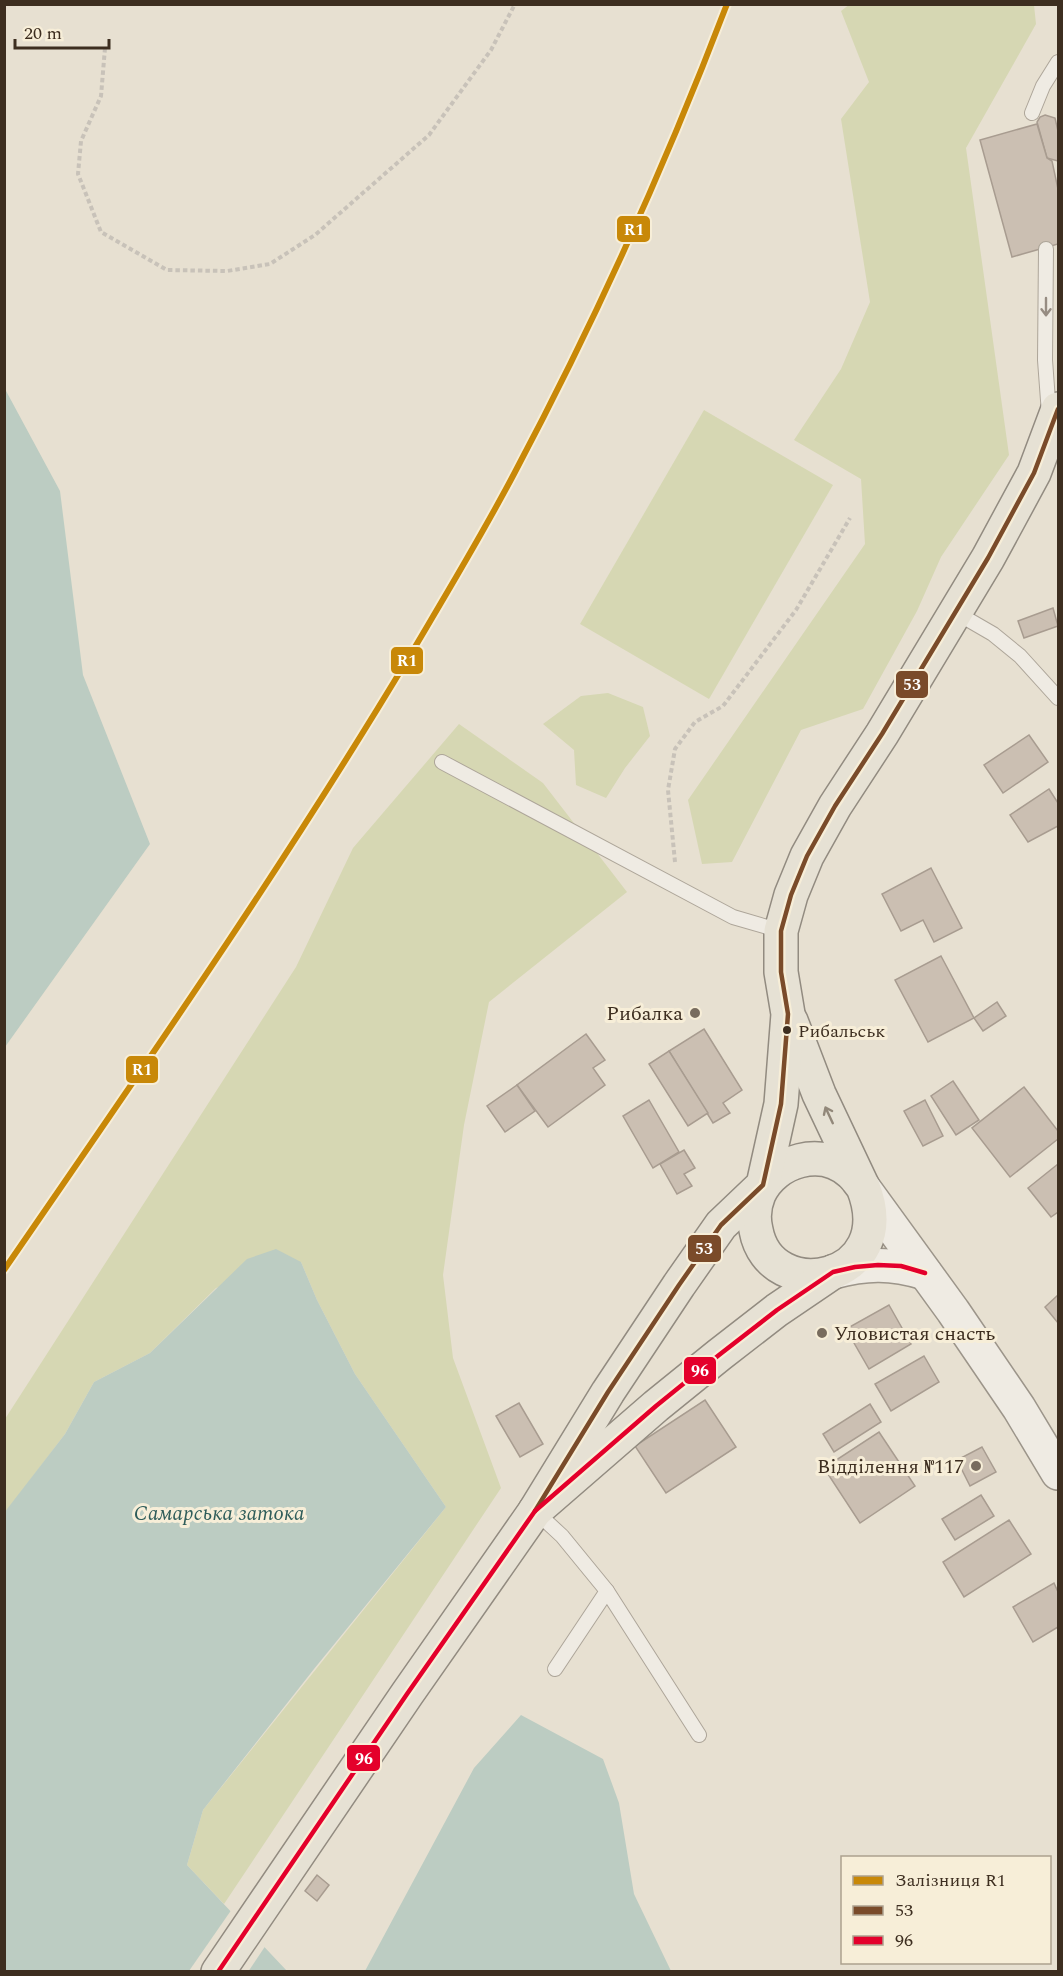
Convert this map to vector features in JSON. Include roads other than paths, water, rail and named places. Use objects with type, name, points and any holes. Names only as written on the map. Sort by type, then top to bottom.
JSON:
[{"type":"main road","points":[[925,1273],[901,1266],[878,1264],[816,1276],[797,1274],[781,1267],[767,1255],[757,1238],[754,1221],[756,1202],[763,1185],[781,1104],[788,1014],[782,972],[781,931],[791,895],[807,856],[835,806],[988,558],[1034,472],[1055,419]]},
{"type":"main road","points":[[535,1511],[718,1355],[777,1310],[848,1264],[860,1252],[868,1237],[871,1220],[869,1203],[819,1094],[788,1014]]},
{"type":"main road","points":[[218,1971],[535,1511],[608,1392],[703,1251],[721,1226],[776,1171],[794,1161],[813,1158],[833,1162],[850,1172],[953,1311],[1019,1408],[1059,1473]]},
{"type":"lane","points":[[1032,113],[1044,86],[1059,62]]},
{"type":"lane","points":[[1046,249],[1046,360],[1055,419]]},
{"type":"lane","points":[[955,612],[993,634],[1020,656],[1059,698]]},
{"type":"lane","points":[[442,762],[733,917],[781,931]]},
{"type":"lane","points":[[535,1511],[562,1536],[607,1591],[699,1734]]},
{"type":"lane","points":[[555,1669],[607,1591]]},
{"type":"water","points":[[5,389],[60,491],[83,675],[150,844],[5,1047]]},
{"type":"water","name":"Самарська затока","points":[[276,1249],[301,1262],[317,1300],[355,1374],[446,1507],[203,1810],[187,1865],[287,1971],[5,1971],[4,1513],[65,1434],[94,1382],[150,1353],[247,1259]]},
{"type":"water","points":[[521,1715],[603,1759],[619,1803],[634,1894],[671,1971],[365,1971],[474,1768]]},
{"type":"rail line","name":"R1","points":[[4,1270],[160,1043],[312,813],[409,657],[476,542],[545,415],[601,300],[654,183],[727,4]]},
{"type":"place","name":"Рибалка","points":[[695,1013]]},
{"type":"place","name":"Рибальськ","points":[[787,1030]]},
{"type":"place","name":"Уловистая снасть","points":[[822,1333]]},
{"type":"place","name":"Відділення №117","points":[[976,1466]]}]
